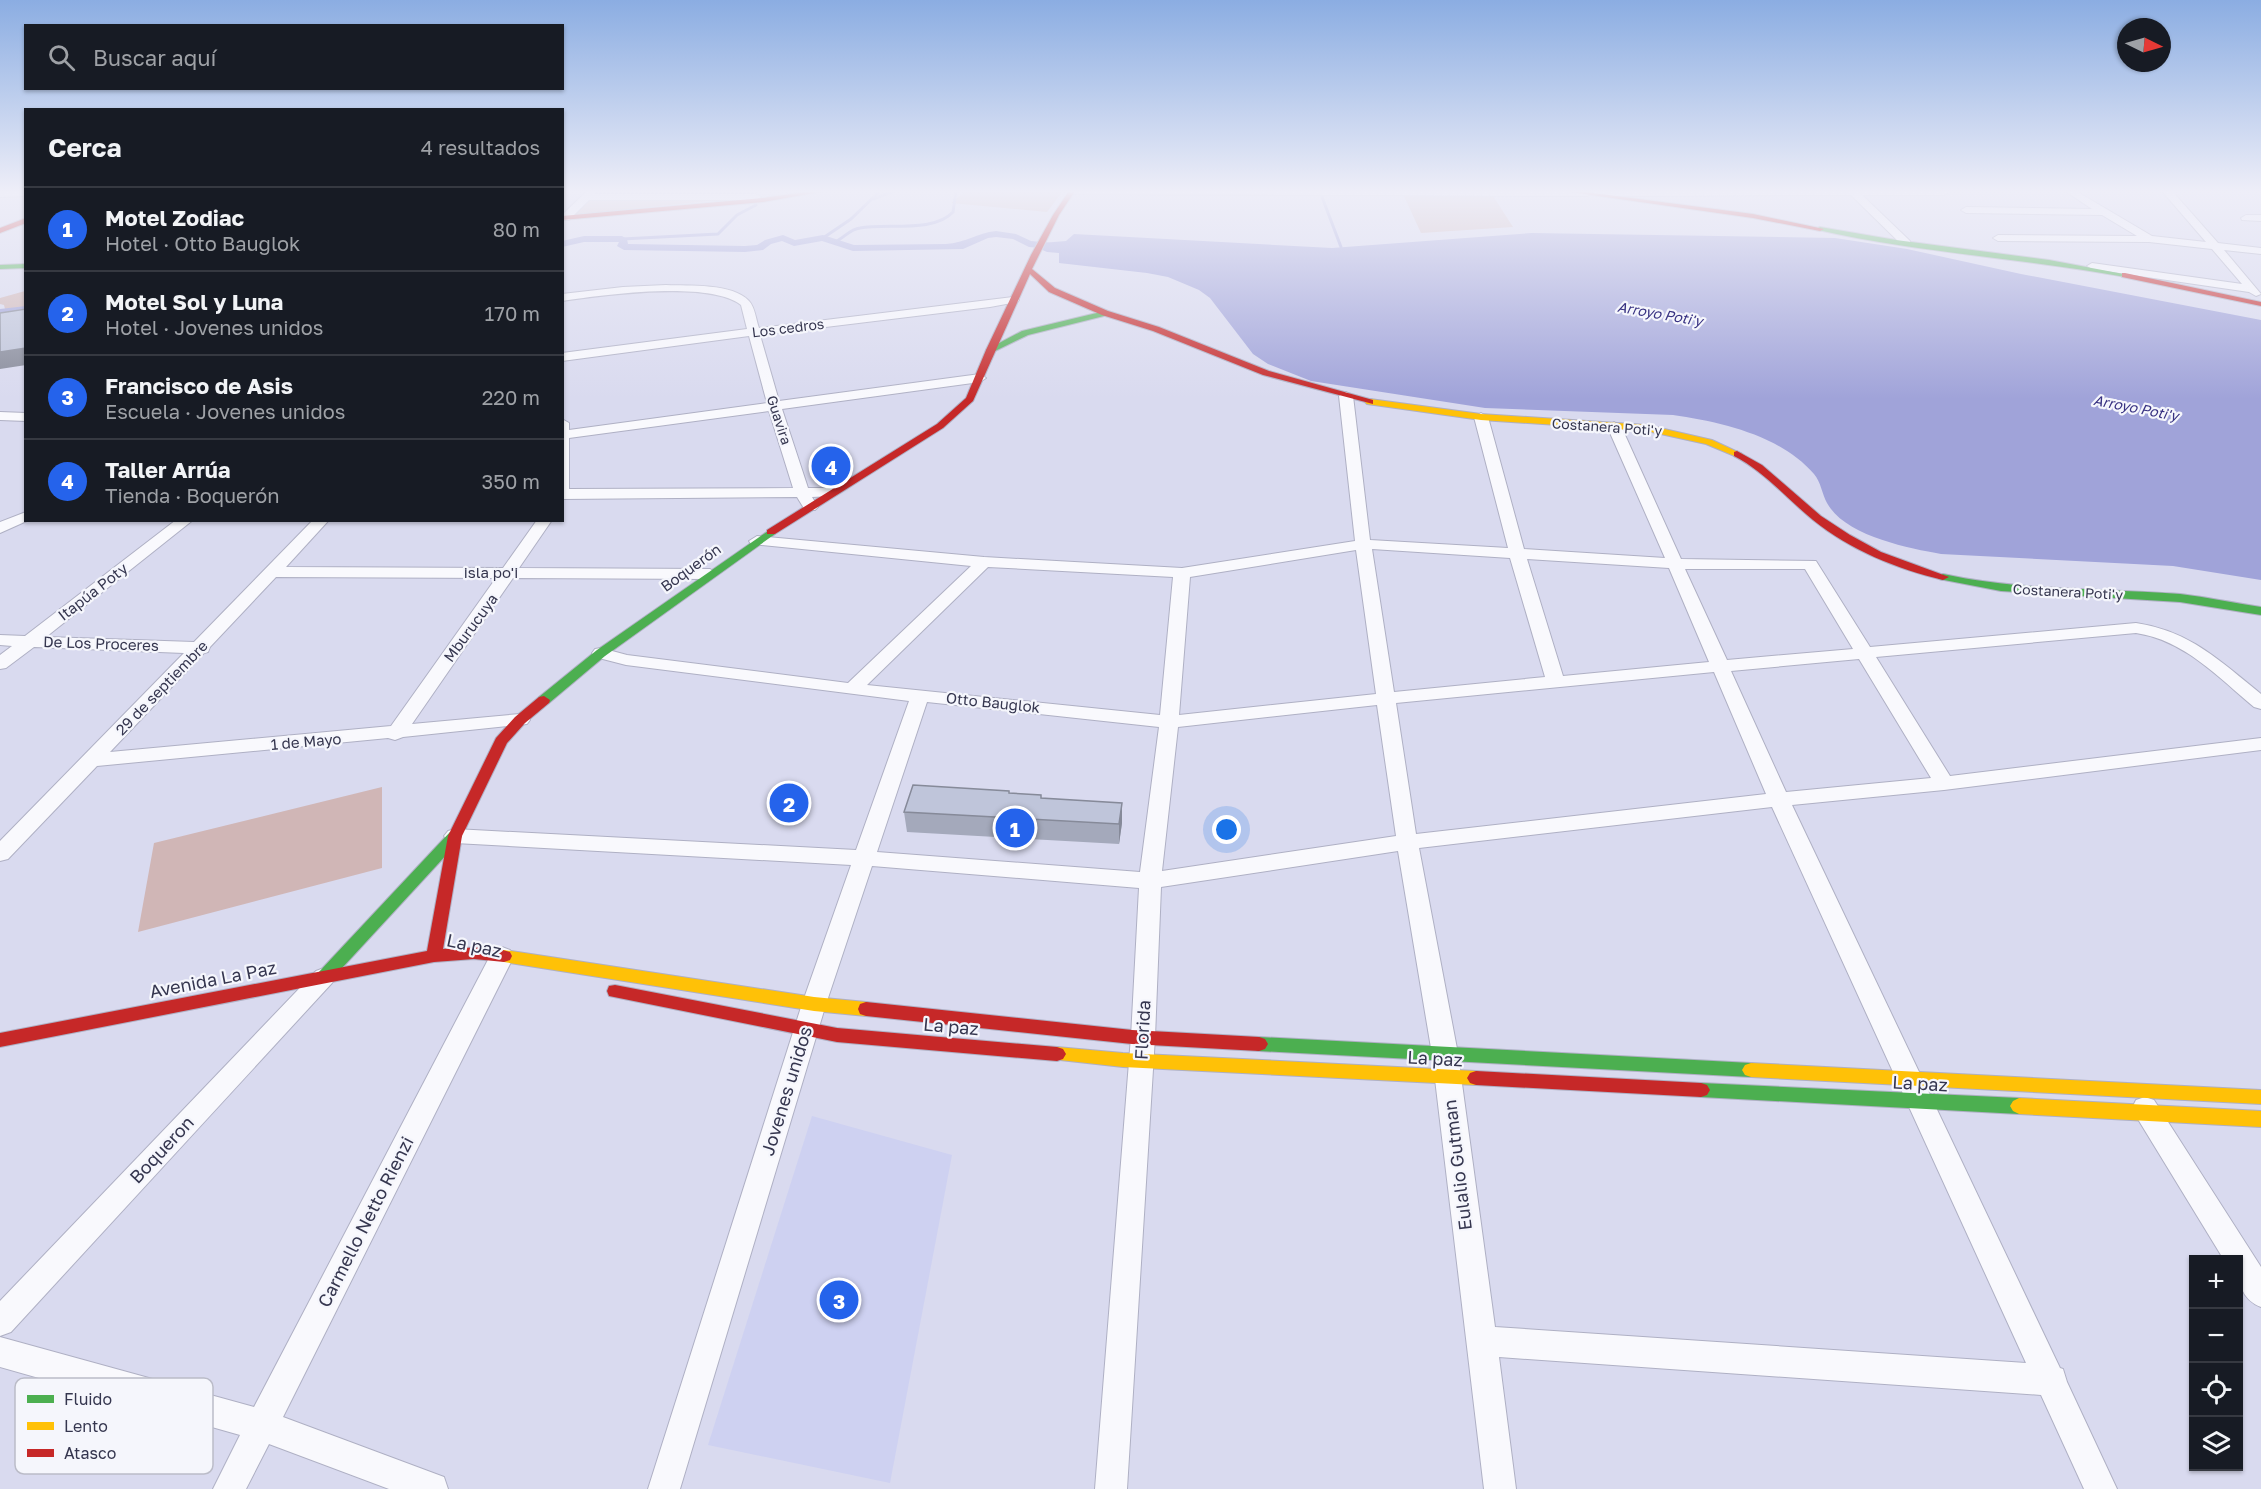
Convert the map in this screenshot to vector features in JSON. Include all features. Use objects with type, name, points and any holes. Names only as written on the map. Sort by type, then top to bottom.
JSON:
[{"type":"street","name":"Boquerón","points":[[434,956],[455,836],[501,741],[520,720],[602,653],[710,574],[832,492],[940,426],[970,399],[990,350],[1015,308],[1033,260]]},
{"type":"street","points":[[2048,260],[2252,289]]},
{"type":"street","points":[[2227,260],[2261,302]]},
{"type":"street","points":[[2070,264],[2261,302]]},
{"type":"street","points":[[0,267],[24,266]]},
{"type":"street","name":"Costanera Poti'y","points":[[1029,270],[1045,300],[1105,313],[1156,329],[1266,373],[1346,396],[1385,404],[1481,417],[1670,431],[1727,449],[1760,467],[1819,519],[1846,538],[1878,554],[1939,576],[1962,582],[2023,590],[2182,598],[2261,611]]},
{"type":"street","name":"Guavira","points":[[564,298],[628,290],[663,289],[726,293],[746,304],[774,406],[802,492],[810,507]]},
{"type":"street","points":[[1033,331],[1045,300]]},
{"type":"street","points":[[1015,308],[1045,300],[1105,313]]},
{"type":"street","name":"Los cedros","points":[[564,357],[990,304],[1015,308]]},
{"type":"street","points":[[990,350],[1033,331],[1105,313]]},
{"type":"street","points":[[564,429],[774,406],[980,378]]},
{"type":"street","name":"Eulalio Gutman","points":[[1346,396],[1363,544],[1407,842],[1446,1066],[1500,1489]]},
{"type":"street","points":[[0,416],[24,417]]},
{"type":"street","points":[[1481,417],[1517,554],[1556,682]]},
{"type":"street","points":[[1614,426],[1779,799],[2102,1489]]},
{"type":"street","points":[[564,494],[832,492]]},
{"type":"street","points":[[0,518],[24,508]]},
{"type":"street","points":[[0,528],[24,517]]},
{"type":"street","name":"Itapúa Poty","points":[[0,664],[183,522]]},
{"type":"street","name":"29 de septiembre","points":[[0,854],[320,522]]},
{"type":"street","name":"Mburucuya","points":[[396,734],[510,574],[544,522]]},
{"type":"street","points":[[757,541],[984,562],[1182,573],[1363,544],[1675,564],[1810,564],[1944,783]]},
{"type":"street","points":[[852,689],[984,562]]},
{"type":"street","name":"isla po'i","points":[[272,572],[710,574]]},
{"type":"street","name":"Florida","points":[[1111,1489],[1142,1049],[1150,881],[1169,722],[1182,573]]},
{"type":"street","name":"Otto Bauglok","points":[[602,653],[626,660],[852,689],[1169,722],[1865,651],[2150,629],[2162,631],[2182,641],[2261,703]]},
{"type":"street","name":"De Los Proceres","points":[[0,640],[201,648]]},
{"type":"street","name":"Jovenes unidos","points":[[664,1489],[806,1028],[920,695]]},
{"type":"street","name":"1 de Mayo","points":[[91,760],[396,734],[520,720]]},
{"type":"street","points":[[324,977],[455,836],[864,858],[1150,881],[1407,842],[1779,799],[1944,783],[2261,744]]},
{"type":"street","name":"La paz","points":[[434,956],[474,953],[501,965],[814,1004],[1142,1049],[1914,1091],[2134,1090],[2261,1097]]},
{"type":"street","name":"Avenida La Paz","points":[[0,1040],[434,956]]},
{"type":"street","name":"Carmello Netto Rienzi","points":[[229,1489],[501,965]]},
{"type":"street","name":"Boqueron","points":[[0,1322],[324,977]]},
{"type":"street","name":"La paz","points":[[599,988],[837,1035],[1142,1049],[1914,1091],[2149,1114],[2261,1119]]},
{"type":"street","points":[[2134,1090],[2261,1293]]},
{"type":"street","points":[[1480,1341],[2052,1380]]},
{"type":"street","points":[[0,1352],[93,1378]]},
{"type":"street","points":[[213,1411],[262,1425],[432,1489]]},
{"type":"shaded area","points":[[24,291],[24,313],[6,313],[4,305],[0,304],[0,298]]},
{"type":"shaded area","points":[[382,787],[382,868],[138,932],[154,843]]},
{"type":"shaded area","points":[[812,1116],[952,1155],[890,1483],[708,1445]]},
{"type":"water","points":[[1059,260],[1959,260],[2261,320],[2261,580],[2173,566],[1941,554],[1895,544],[1878,539],[1848,524],[1827,503],[1814,474],[1784,449],[1749,432],[1673,415],[1485,408],[1311,381],[1268,364],[1253,354],[1210,298],[1199,290],[1168,277],[1059,263]]},
{"type":"building","points":[[24,309],[24,348],[0,352],[0,313]]},
{"type":"building","points":[[913,785],[1009,791],[1009,793],[1041,795],[1041,798],[1122,803],[1119,824],[904,812]]},
{"type":"waterway","name":"Arroyo Poti'y","points":[[0,312],[24,309]]},
{"type":"traffic: fast","points":[[2037,260],[2125,275]]},
{"type":"traffic: fast","points":[[0,267],[24,266]]},
{"type":"traffic: fast","points":[[990,350],[1025,333],[1105,313]]},
{"type":"traffic: fast","points":[[544,700],[601,653],[771,532]]},
{"type":"traffic: fast","points":[[1943,577],[2001,588],[2180,598],[2261,611]]},
{"type":"traffic: fast","points":[[324,977],[455,836]]},
{"type":"traffic: fast","points":[[1259,1044],[1751,1070]]},
{"type":"traffic: fast","points":[[1701,1090],[2019,1106]]},
{"type":"traffic: slow","points":[[1370,402],[1481,417],[1647,428],[1709,442],[1737,454]]},
{"type":"traffic: slow","points":[[504,956],[814,1004],[866,1009]]},
{"type":"traffic: slow","points":[[1057,1054],[1123,1060],[1476,1078]]},
{"type":"traffic: slow","points":[[1751,1070],[2261,1097]]},
{"type":"traffic: slow","points":[[2019,1106],[2261,1119]]},
{"type":"traffic: jam","points":[[771,532],[940,426],[970,399],[990,350],[1032,260]]},
{"type":"traffic: jam","points":[[1029,270],[1052,290],[1105,313],[1156,329],[1266,373],[1370,402]]},
{"type":"traffic: jam","points":[[2125,275],[2261,304]]},
{"type":"traffic: jam","points":[[1737,454],[1759,467],[1817,518],[1846,538],[1893,561],[1943,577]]},
{"type":"traffic: jam","points":[[434,956],[455,836],[501,741],[520,720],[544,700]]},
{"type":"traffic: jam","points":[[0,1040],[434,956],[474,953],[504,956]]},
{"type":"traffic: jam","points":[[615,991],[837,1035],[1057,1054]]},
{"type":"traffic: jam","points":[[866,1009],[1132,1037],[1259,1044]]},
{"type":"traffic: jam","points":[[1476,1078],[1701,1090]]},
{"type":"place","name":"Taller Arrúa","points":[[831,466]]},
{"type":"place","name":"Motel Sol y Luna","points":[[789,803]]},
{"type":"place","name":"Motel Zodiac","points":[[1015,828]]},
{"type":"place","name":"Francisco de Asis","points":[[839,1300]]}]
